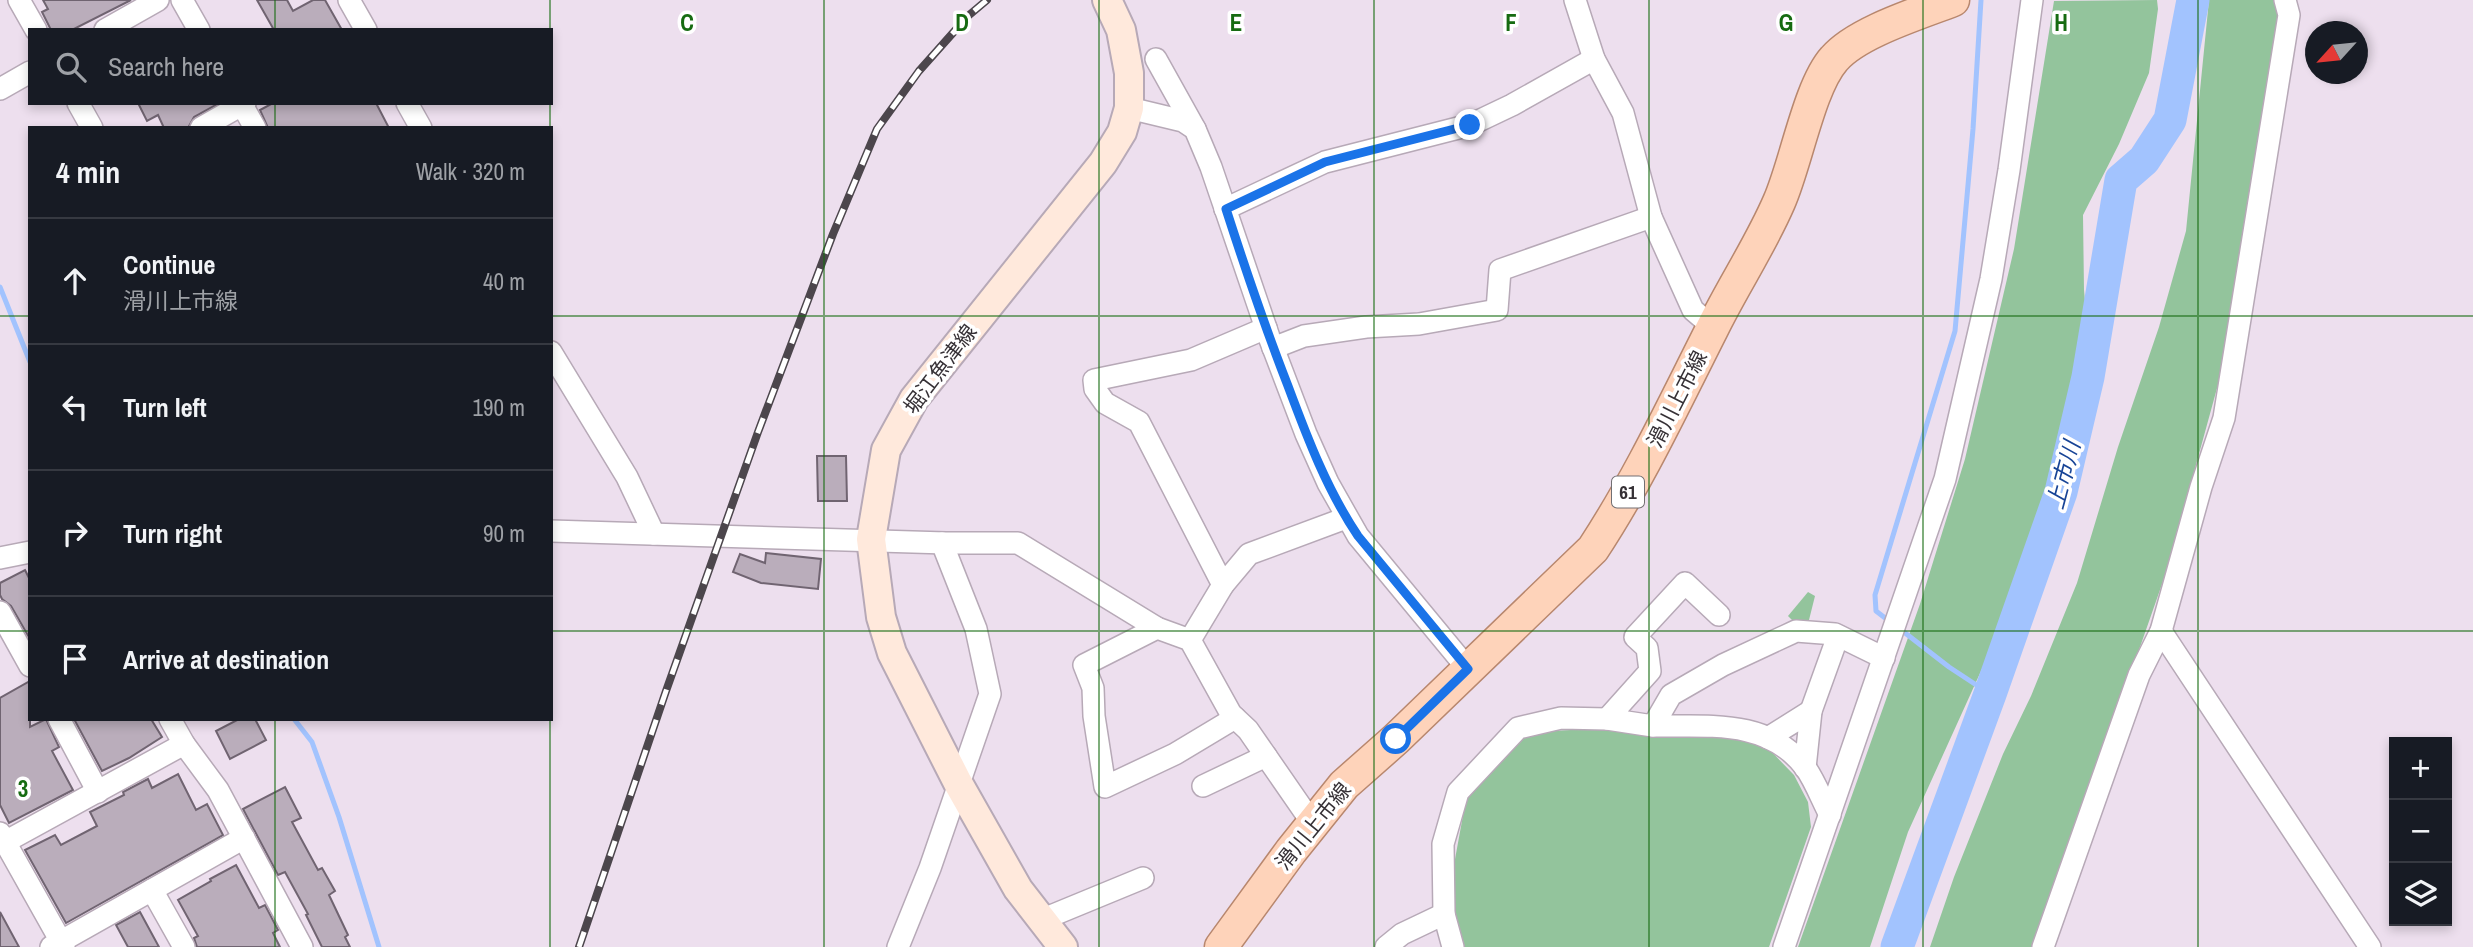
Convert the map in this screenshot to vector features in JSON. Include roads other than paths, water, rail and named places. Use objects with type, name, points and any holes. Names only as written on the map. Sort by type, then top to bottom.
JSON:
[{"type":"main road","name":"堀江魚津線","points":[[1063,947],[1018,889],[958,783],[892,653],[881,617],[871,539],[886,450],[914,398],[1103,163],[1122,132],[1129,108],[1129,73],[1121,30],[1107,0]]},
{"type":"main road","name":"滑川上市線","points":[[1221,947],[1344,785],[1593,549],[1666,422],[1778,204],[1791,173],[1817,88],[1834,59],[1857,41],[1953,0]]},
{"type":"street","points":[[19,0],[35,28]]},
{"type":"street","points":[[182,0],[198,28]]},
{"type":"street","points":[[349,0],[365,28]]},
{"type":"street","points":[[1575,0],[1594,59],[1623,113],[1651,217],[1693,310],[1713,327]]},
{"type":"street","points":[[1784,947],[1945,479],[1985,303],[2008,170],[2032,0]]},
{"type":"street","points":[[2043,947],[2139,675],[2161,631],[2201,487],[2224,418],[2288,15],[2286,0]]},
{"type":"street","points":[[108,28],[150,2]]},
{"type":"street","points":[[1156,59],[1195,129],[1211,167],[1269,338],[1306,434],[1346,518],[1468,669]]},
{"type":"street","points":[[1226,209],[1325,162],[1470,125],[1594,59]]},
{"type":"street","points":[[0,89],[28,73]]},
{"type":"street","points":[[79,105],[91,126]]},
{"type":"street","points":[[204,126],[241,105]]},
{"type":"street","points":[[244,105],[254,126]]},
{"type":"street","points":[[408,105],[420,126]]},
{"type":"street","points":[[1129,108],[1182,121],[1195,129]]},
{"type":"street","points":[[1223,585],[1139,422],[1105,403],[1095,389],[1094,380],[1191,360],[1269,338],[1419,324],[1497,310],[1500,270],[1651,217]]},
{"type":"street","points":[[553,355],[626,477],[654,534]]},
{"type":"street","points":[[1190,640],[1223,585],[1249,554],[1346,518]]},
{"type":"street","points":[[553,531],[1018,542],[1157,628],[1190,640],[1235,718],[1248,730],[1312,824]]},
{"type":"street","points":[[898,947],[930,867],[990,694],[976,629],[942,542]]},
{"type":"street","points":[[0,558],[28,552]]},
{"type":"street","points":[[1607,719],[1650,671],[1647,648],[1635,637],[1685,583],[1719,615]]},
{"type":"street","points":[[0,612],[28,662]]},
{"type":"street","points":[[1157,628],[1084,665],[1093,688],[1094,716],[1105,786],[1175,754],[1235,718]]},
{"type":"street","points":[[1653,726],[1671,695],[1723,665],[1796,631],[1838,636],[1884,658]]},
{"type":"street","points":[[2161,631],[2370,947]]},
{"type":"street","points":[[1805,768],[1811,711],[1838,636]]},
{"type":"street","points":[[1768,738],[1811,711]]},
{"type":"street","points":[[1453,947],[1444,914],[1443,844],[1458,792],[1518,729],[1561,718],[1607,719],[1653,726],[1743,728],[1781,742],[1805,768],[1830,816]]},
{"type":"street","points":[[60,721],[99,792]]},
{"type":"street","points":[[171,721],[184,744],[218,790],[302,947]]},
{"type":"street","points":[[184,744],[99,792],[2,837],[59,945],[244,838]]},
{"type":"street","points":[[1203,786],[1266,756]]},
{"type":"street","points":[[1041,920],[1143,878]]},
{"type":"street","points":[[152,890],[184,947]]},
{"type":"street","points":[[1386,947],[1402,934],[1444,914]]},
{"type":"waterway","points":[[1889,621],[1876,611],[1875,595],[1955,331],[1973,129],[1981,0]]},
{"type":"waterway","name":"上市川","points":[[1897,947],[2061,492],[2088,377],[2121,180],[2144,160],[2170,120],[2193,0]]},
{"type":"waterway","points":[[0,287],[28,357]]},
{"type":"waterway","points":[[1900,629],[1949,667],[1990,694]]},
{"type":"waterway","points":[[296,721],[312,742],[339,817],[379,947]]},
{"type":"railway","points":[[579,947],[758,432],[833,234],[877,129],[919,71],[968,16],[987,0]]}]
